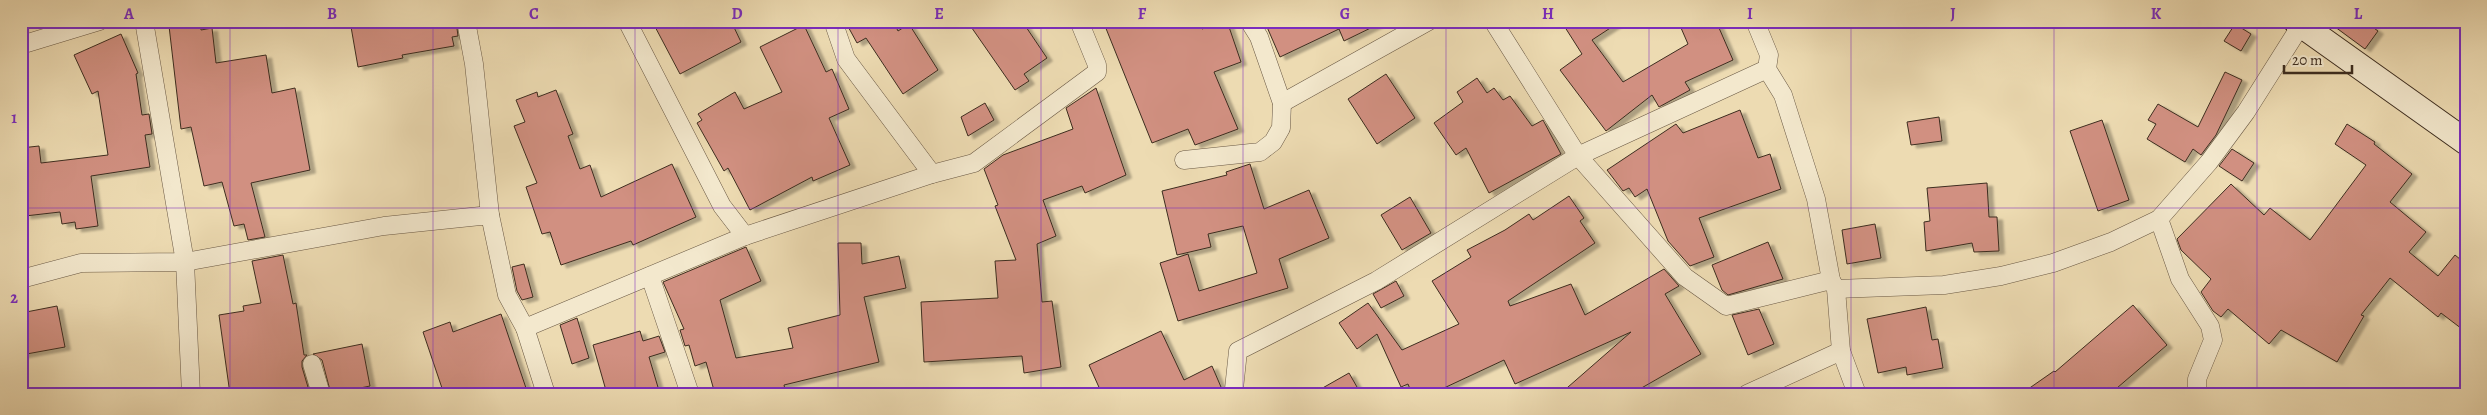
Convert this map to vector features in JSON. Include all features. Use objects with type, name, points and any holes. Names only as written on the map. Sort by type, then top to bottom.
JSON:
[{"type":"main road","points":[[2299,23],[2466,142]]},
{"type":"street","points":[[21,45],[100,21]]},
{"type":"street","points":[[144,21],[185,262],[191,394]]},
{"type":"street","points":[[466,21],[474,64],[490,215],[508,295],[525,328],[546,394]]},
{"type":"street","points":[[627,21],[722,206],[744,236]]},
{"type":"street","points":[[833,21],[846,59],[932,174]]},
{"type":"street","points":[[525,328],[744,236],[932,174],[974,163],[1097,72],[1097,65],[1079,21]]},
{"type":"street","points":[[1184,160],[1260,152],[1273,142],[1281,128],[1282,103],[1258,37],[1249,21]]},
{"type":"street","points":[[1282,103],[1428,21]]},
{"type":"street","points":[[1493,21],[1578,156],[1685,277],[1726,306],[1834,284],[1944,285],[2001,276],[2053,263],[2111,242],[2159,219],[2209,162],[2246,112],[2299,23]]},
{"type":"street","points":[[1755,21],[1769,55],[1767,69],[1783,96],[1816,199],[1834,284],[1841,351],[1857,394]]},
{"type":"street","points":[[1236,394],[1234,389],[1238,351],[1376,281],[1578,156],[1767,69]]},
{"type":"street","points":[[21,279],[81,263],[185,262],[384,226],[490,215]]},
{"type":"street","points":[[2159,219],[2180,279],[2210,326],[2213,340],[2197,379],[2197,394]]},
{"type":"street","points":[[650,276],[690,394]]},
{"type":"street","points":[[1748,394],[1841,351]]},
{"type":"street","points":[[312,364],[321,394]]},
{"type":"building","points":[[350,21],[456,21],[458,36],[452,37],[454,46],[402,55],[403,58],[358,67]]},
{"type":"building","points":[[652,21],[731,21],[741,42],[680,74]]},
{"type":"building","points":[[845,21],[897,21],[894,23],[898,31],[909,24],[938,70],[903,94],[866,38],[857,43]]},
{"type":"building","points":[[967,21],[1022,21],[1047,58],[1024,74],[1029,81],[1015,90]]},
{"type":"building","points":[[1103,21],[1199,21],[1202,29],[1227,21],[1241,62],[1214,72],[1238,129],[1195,145],[1188,129],[1152,143]]},
{"type":"building","points":[[1279,21],[1385,21],[1344,41],[1339,29],[1280,57],[1267,27]]},
{"type":"building","points":[[1561,21],[1621,21],[1592,40],[1623,82],[1688,44],[1678,21],[1716,21],[1733,60],[1685,82],[1690,90],[1659,107],[1652,95],[1606,131],[1560,70],[1582,54]]},
{"type":"building","points":[[2327,21],[2364,21],[2378,31],[2365,49]]},
{"type":"building","points":[[200,22],[201,30],[212,28],[216,63],[266,55],[272,93],[295,88],[310,170],[251,183],[265,237],[248,240],[244,224],[234,226],[222,182],[204,186],[191,127],[181,129],[169,26]]},
{"type":"building","points":[[2235,24],[2251,34],[2241,51],[2224,41]]},
{"type":"building","points":[[804,25],[826,72],[832,69],[849,109],[829,118],[850,165],[813,181],[812,177],[750,210],[728,168],[724,171],[697,123],[702,120],[698,114],[735,92],[744,109],[782,92],[760,47]]},
{"type":"building","points":[[121,34],[138,73],[136,74],[142,115],[149,114],[152,134],[145,135],[150,167],[91,176],[98,226],[76,229],[75,222],[62,224],[60,212],[25,216],[25,210],[21,210],[21,148],[39,146],[41,163],[108,155],[98,91],[92,94],[74,55]]},
{"type":"building","points":[[2225,72],[2242,80],[2216,135],[2201,155],[2193,149],[2185,162],[2147,139],[2156,124],[2148,120],[2158,104],[2198,127]]},
{"type":"building","points":[[1386,74],[1415,118],[1377,144],[1348,99]]},
{"type":"building","points":[[1477,78],[1487,93],[1494,88],[1503,100],[1510,96],[1532,126],[1543,120],[1561,154],[1489,193],[1466,148],[1456,155],[1434,123],[1463,102],[1457,92]]},
{"type":"building","points":[[1096,88],[1126,175],[1085,193],[1082,186],[1043,200],[1056,236],[1037,244],[1042,302],[1052,301],[1061,367],[1024,373],[1022,356],[924,362],[921,302],[998,298],[995,261],[1016,260],[995,206],[998,205],[984,169],[1003,155],[1073,129],[1066,108]]},
{"type":"building","points":[[556,90],[573,134],[568,136],[580,169],[590,165],[601,197],[672,164],[696,217],[633,245],[631,241],[561,265],[550,232],[542,234],[526,187],[537,183],[514,126],[525,122],[516,100],[537,92],[538,97]]},
{"type":"building","points":[[985,103],[994,120],[968,136],[961,117]]},
{"type":"building","points":[[1740,110],[1758,158],[1770,154],[1781,189],[1699,218],[1714,257],[1690,266],[1668,241],[1647,189],[1635,197],[1629,188],[1623,191],[1607,170],[1676,124],[1683,133]]},
{"type":"building","points":[[1939,117],[1942,141],[1911,145],[1907,122]]},
{"type":"building","points":[[2102,120],[2129,200],[2098,211],[2070,131]]},
{"type":"building","points":[[2347,124],[2375,142],[2374,144],[2412,174],[2390,202],[2426,232],[2409,252],[2438,276],[2455,255],[2466,264],[2466,332],[2441,313],[2438,317],[2390,278],[2361,315],[2364,316],[2337,362],[2281,330],[2269,344],[2228,309],[2221,317],[2213,311],[2201,292],[2211,279],[2181,250],[2177,239],[2231,184],[2264,215],[2270,208],[2310,240],[2366,165],[2335,144]]},
{"type":"building","points":[[2232,149],[2254,163],[2242,181],[2219,166]]},
{"type":"building","points":[[1250,164],[1264,209],[1309,190],[1329,238],[1279,259],[1288,288],[1178,321],[1160,263],[1188,254],[1199,291],[1257,273],[1243,226],[1208,234],[1211,247],[1177,255],[1162,191],[1227,175],[1226,172]]},
{"type":"building","points":[[1987,183],[1989,217],[1997,217],[1999,251],[1974,252],[1972,243],[1926,251],[1924,222],[1930,221],[1927,188]]},
{"type":"building","points":[[1569,196],[1584,218],[1580,221],[1595,243],[1508,301],[1510,306],[1571,284],[1585,315],[1664,269],[1679,286],[1665,294],[1701,354],[1631,394],[1560,394],[1631,332],[1515,384],[1504,360],[1444,388],[1446,394],[1412,394],[1408,384],[1401,387],[1377,334],[1357,349],[1339,323],[1368,303],[1402,350],[1459,324],[1432,281],[1471,257],[1467,250],[1505,230],[1529,214],[1533,220]]},
{"type":"building","points":[[1410,197],[1431,233],[1402,250],[1381,215]]},
{"type":"building","points":[[1875,224],[1881,258],[1847,264],[1842,230]]},
{"type":"building","points":[[1768,242],[1783,279],[1728,295],[1722,290],[1712,265]]},
{"type":"building","points":[[838,243],[861,243],[862,264],[899,256],[906,288],[864,297],[879,362],[784,385],[786,394],[715,394],[706,362],[695,366],[689,345],[685,346],[680,330],[684,329],[663,282],[746,247],[761,281],[720,300],[736,358],[793,348],[788,328],[840,315]]},
{"type":"building","points":[[283,255],[293,304],[296,303],[304,355],[307,355],[302,361],[302,367],[310,394],[230,394],[219,315],[244,311],[243,306],[261,303],[252,261]]},
{"type":"building","points":[[524,264],[533,297],[522,300],[517,291],[512,267]]},
{"type":"building","points":[[1396,281],[1404,296],[1381,308],[1373,294]]},
{"type":"building","points":[[2133,305],[2167,345],[2110,394],[2021,394],[2055,372]]},
{"type":"building","points":[[57,306],[65,347],[21,355],[21,313]]},
{"type":"building","points":[[1926,307],[1932,340],[1938,339],[1943,368],[1907,375],[1906,367],[1878,373],[1867,319]]},
{"type":"building","points":[[1759,309],[1774,344],[1748,355],[1732,315]]},
{"type":"building","points":[[501,314],[528,394],[444,394],[423,332],[450,322],[453,332]]},
{"type":"building","points":[[577,318],[589,358],[572,364],[560,325]]},
{"type":"building","points":[[640,331],[643,341],[659,336],[665,352],[649,357],[660,394],[607,394],[593,345]]},
{"type":"building","points":[[1161,331],[1184,380],[1212,366],[1224,394],[1102,394],[1089,365]]},
{"type":"building","points":[[362,344],[370,386],[331,394],[322,360],[313,354]]},
{"type":"building","points":[[1349,373],[1361,394],[1312,394]]}]
